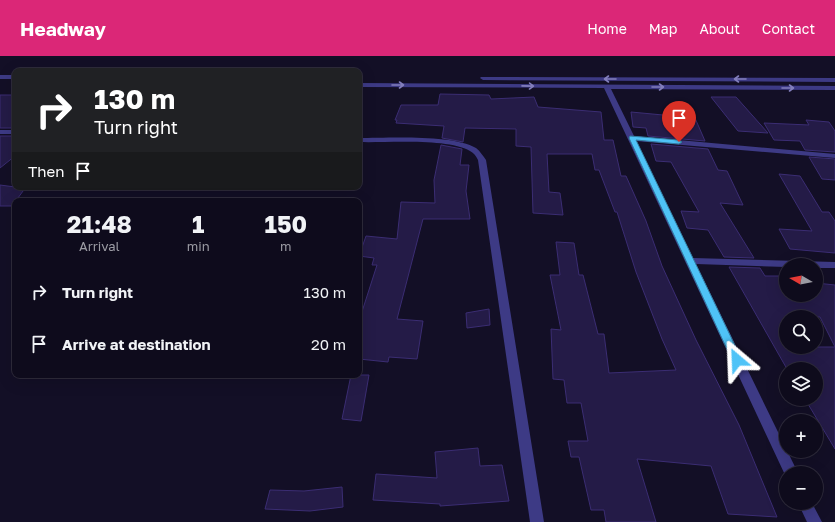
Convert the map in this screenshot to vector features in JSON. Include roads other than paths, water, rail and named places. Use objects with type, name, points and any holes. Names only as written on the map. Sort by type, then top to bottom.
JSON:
[{"type":"street","points":[[0,77],[12,77]]},
{"type":"street","points":[[362,78],[406,78]]},
{"type":"street","points":[[476,78],[835,80]]},
{"type":"street","points":[[0,83],[12,83]]},
{"type":"street","points":[[362,85],[835,88]]},
{"type":"street","points":[[607,87],[788,466]]},
{"type":"street","points":[[0,132],[12,132]]},
{"type":"street","points":[[632,138],[835,156]]},
{"type":"street","points":[[362,140],[437,142],[455,144],[470,148],[478,153],[482,160],[537,522]]},
{"type":"street","points":[[690,261],[835,264]]},
{"type":"street","points":[[809,510],[814,522]]}]
